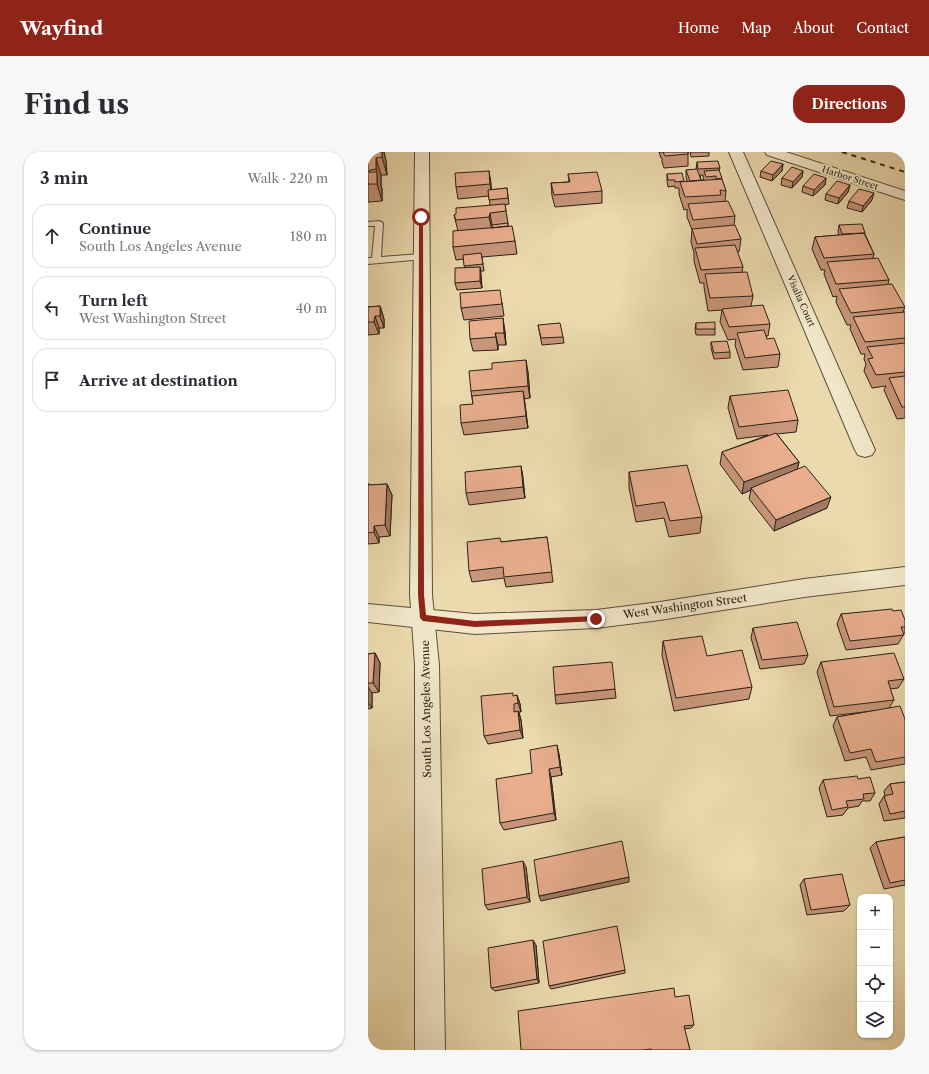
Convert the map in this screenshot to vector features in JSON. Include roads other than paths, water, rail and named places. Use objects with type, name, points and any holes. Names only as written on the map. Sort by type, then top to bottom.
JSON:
[{"type":"street","name":"South Los Angeles Avenue","points":[[422,152],[421,595],[427,665],[430,1050]]},
{"type":"street","name":"Visalia Court","points":[[736,152],[866,450]]},
{"type":"street","name":"Harbor Street","points":[[772,152],[905,196]]},
{"type":"street","name":"West Washington Street","points":[[368,613],[475,624],[596,619],[660,611],[804,588],[905,576]]},
{"type":"lane","points":[[368,224],[379,223],[372,261],[421,257]]},
{"type":"railway","points":[[842,152],[905,172]]}]
